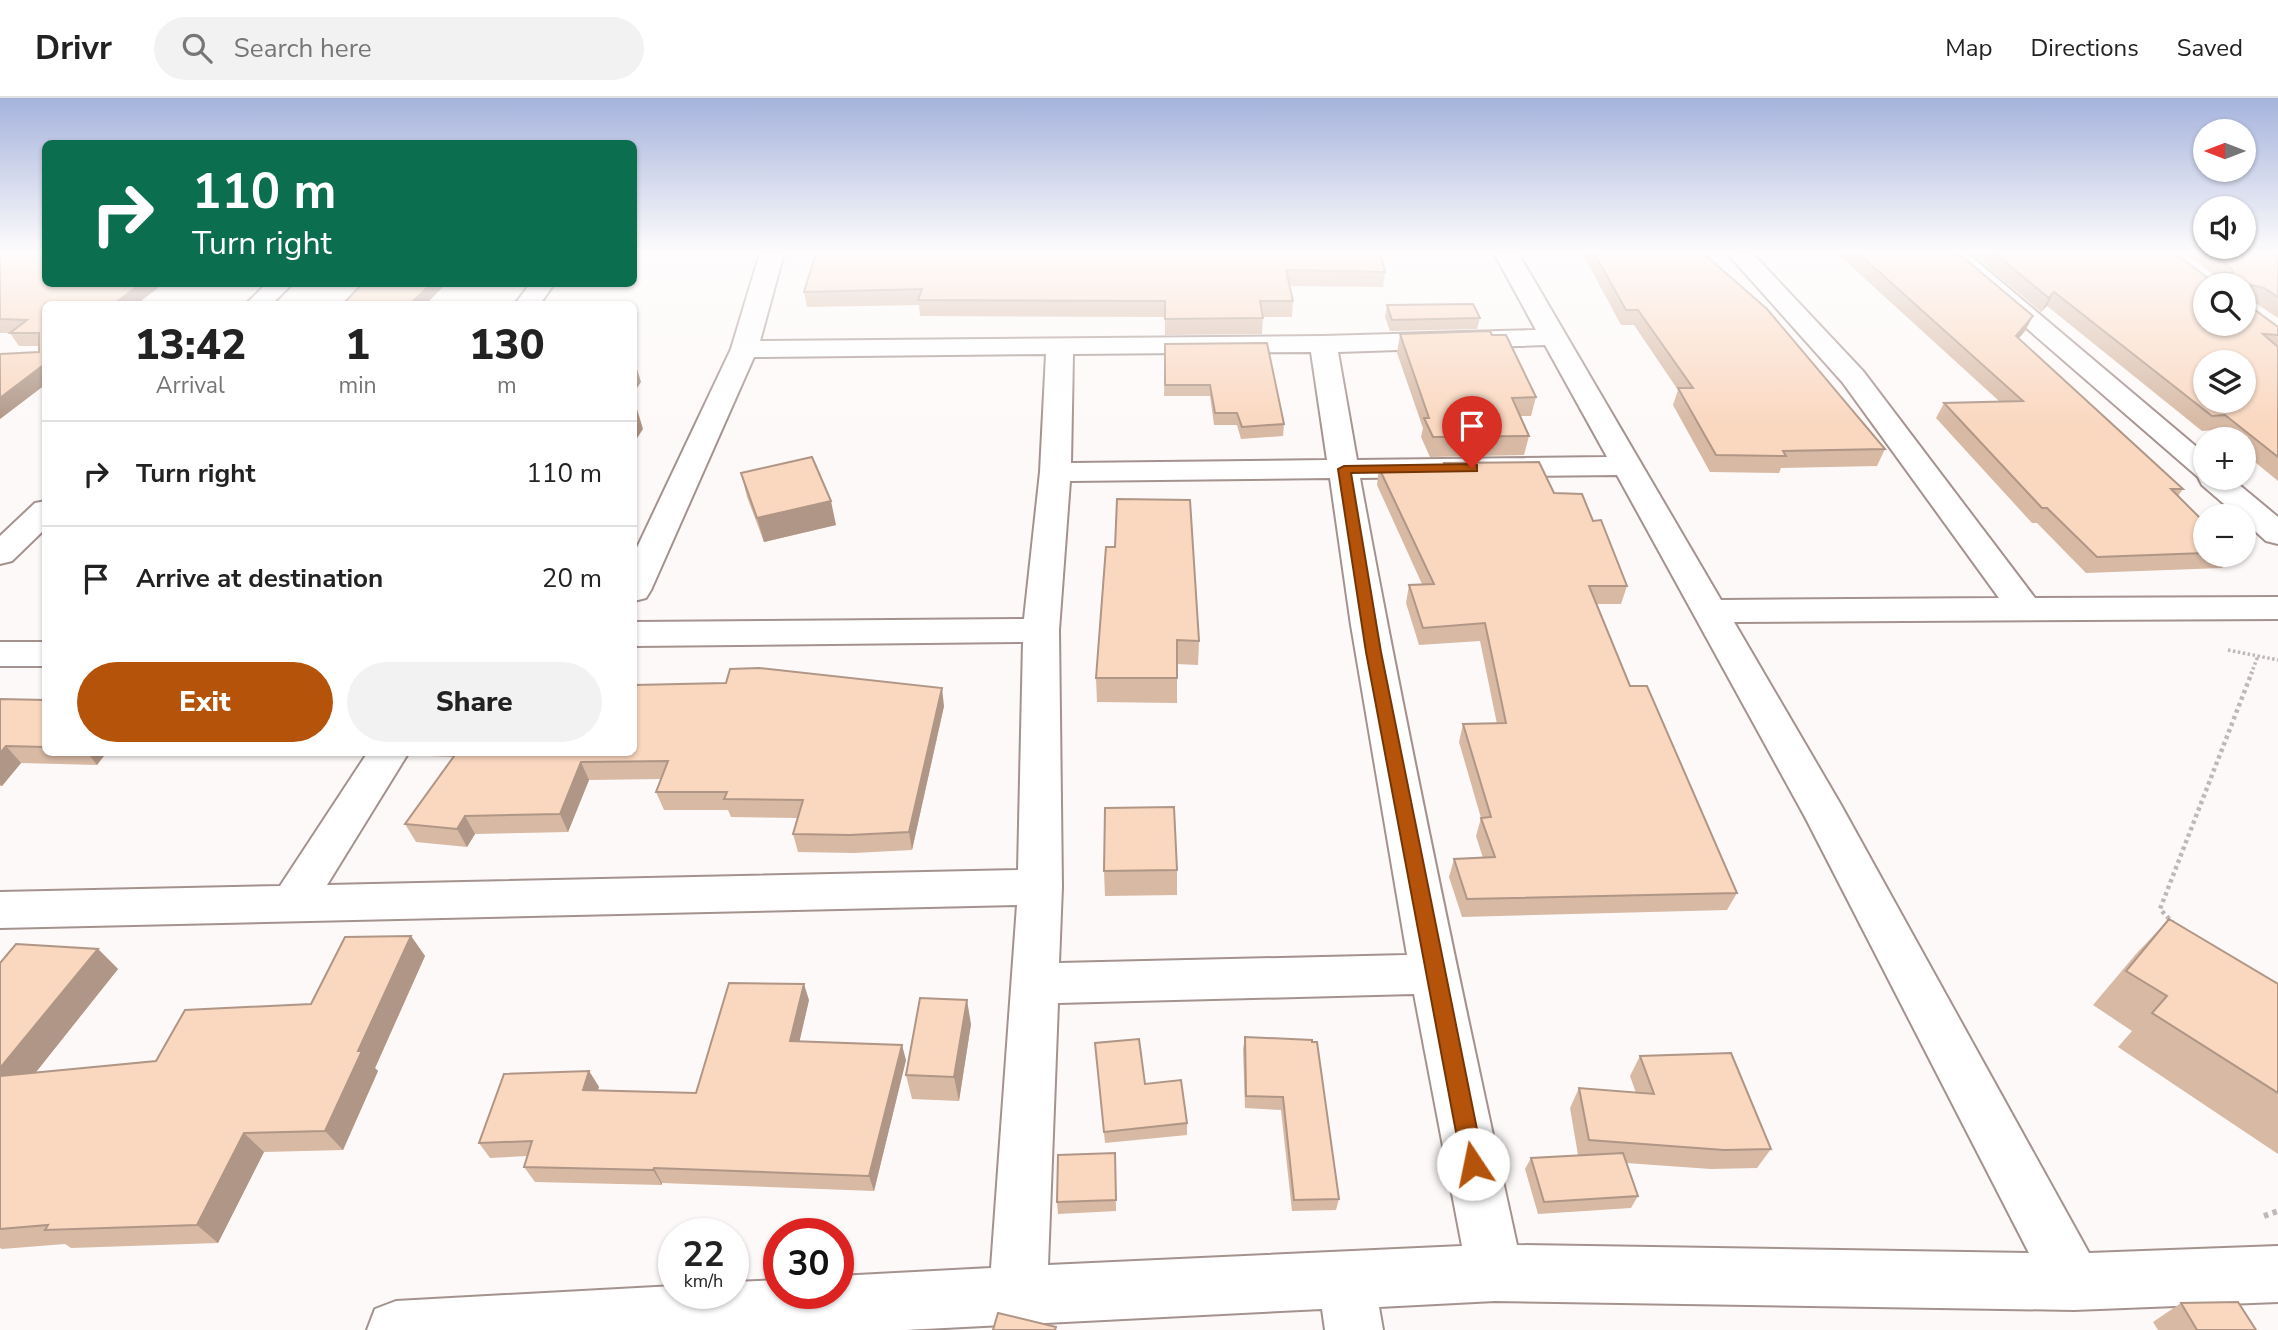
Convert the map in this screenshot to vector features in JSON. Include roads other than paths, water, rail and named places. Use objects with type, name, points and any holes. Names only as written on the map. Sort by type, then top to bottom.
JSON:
[{"type":"street","points":[[637,583],[744,349],[755,310]]},
{"type":"street","points":[[1540,310],[1826,816],[2074,1282]]},
{"type":"street","points":[[1792,310],[1853,377],[2025,609]]},
{"type":"street","points":[[2019,310],[2193,460]]},
{"type":"street","points":[[744,349],[1323,344],[1555,337]]},
{"type":"street","points":[[1323,344],[1369,625],[1434,974],[1495,1273]]},
{"type":"street","points":[[1018,1295],[1040,887],[1041,630],[1055,472],[1060,345]]},
{"type":"street","points":[[1055,472],[1627,466]]},
{"type":"street","points":[[2227,490],[2278,534]]},
{"type":"street","points":[[0,554],[42,514]]},
{"type":"street","points":[[1708,611],[2278,608]]},
{"type":"street","points":[[637,634],[1041,630]]},
{"type":"street","points":[[0,654],[42,654]]},
{"type":"street","points":[[292,904],[386,756]]},
{"type":"street","points":[[0,910],[1040,887]]},
{"type":"street","points":[[1035,984],[1434,974]]},
{"type":"street","points":[[396,1330],[1018,1295],[1350,1305],[1495,1273],[2074,1282],[2278,1274]]}]
